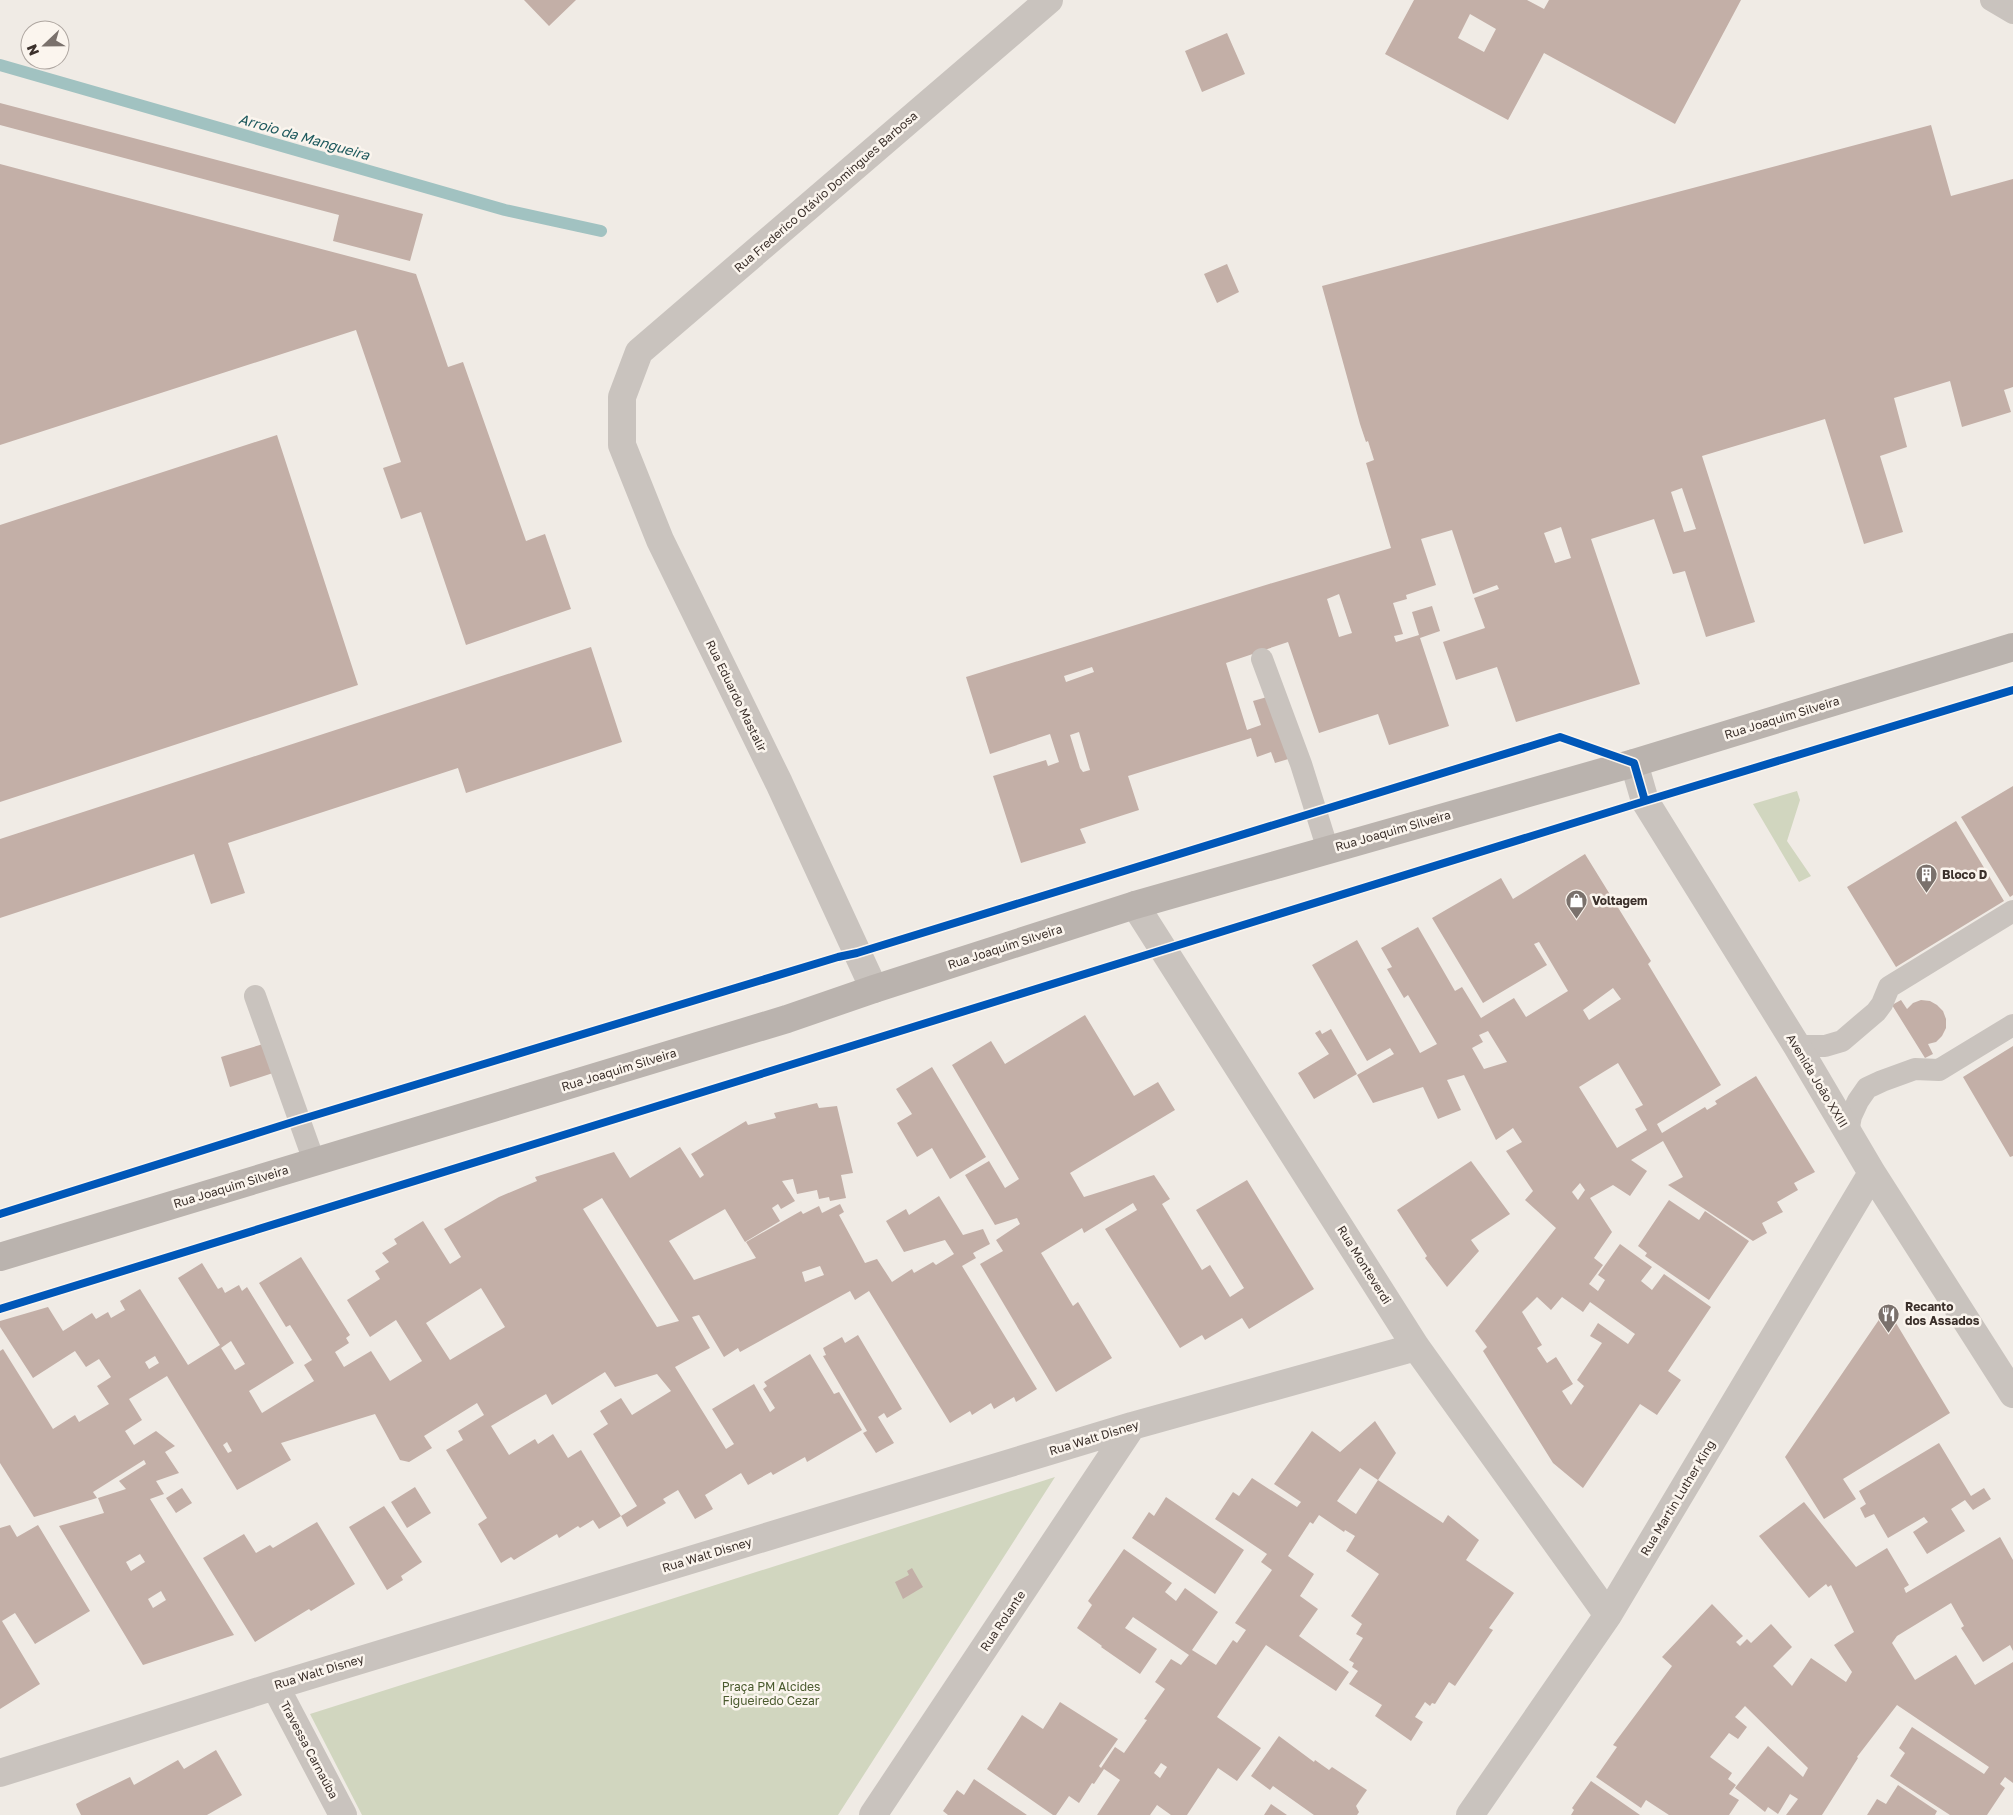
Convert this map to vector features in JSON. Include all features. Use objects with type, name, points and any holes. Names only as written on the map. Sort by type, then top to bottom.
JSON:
[{"type":"street","name":"Rua Frederico Otávio Domingues Barbosa","points":[[622,397],[639,352],[1049,0]]},
{"type":"street","name":"Rua Eduardo Mastalir","points":[[622,397],[622,445],[660,540],[780,783],[874,989]]},
{"type":"street","name":"Rua Joaquim Silveira","points":[[0,1257],[787,1019],[874,989],[1136,906],[1634,762],[2013,647]]},
{"type":"street","name":"Avenida João XXIII","points":[[1634,762],[1645,801],[1797,1046],[1872,1172],[2013,1394]]},
{"type":"street","name":"Rua Monteverdi","points":[[1136,906],[1416,1347],[1608,1615]]},
{"type":"street","name":"Rua Martin Luther King","points":[[1470,1815],[1608,1615],[1872,1172]]},
{"type":"street","name":"Rua Walt Disney","points":[[0,1774],[275,1686],[1132,1426],[1416,1347]]},
{"type":"street","name":"Rua Rolante","points":[[873,1815],[1132,1426]]},
{"type":"street","name":"Travessa Carnaúba","points":[[275,1686],[343,1815]]},
{"type":"lane","points":[[1991,0],[2013,13]]},
{"type":"lane","points":[[1262,659],[1301,764],[1328,850]]},
{"type":"lane","points":[[2013,911],[1888,987],[1882,1004],[1876,1012],[1842,1040],[1824,1066],[1820,1086],[1834,1092],[1846,1092],[1867,1088],[1916,1069],[1939,1070],[2013,1025]]},
{"type":"lane","points":[[255,996],[314,1161]]},
{"type":"lane","points":[[1797,1046],[1824,1046],[1842,1040]]},
{"type":"lane","points":[[1848,1132],[1851,1116],[1867,1088]]},
{"type":"green space","points":[[1797,791],[1800,800],[1787,841],[1811,876],[1799,882],[1753,804]]},
{"type":"green space","name":"Praça PM Alcides Figueiredo Cezar","points":[[1055,1477],[838,1815],[362,1815],[310,1714]]},
{"type":"building","points":[[524,0],[576,0],[549,26]]},
{"type":"building","points":[[1414,0],[1527,0],[1544,9],[1549,0],[1741,0],[1675,124],[1544,53],[1508,120],[1385,54]],"holes":[[[1470,14],[1496,29],[1484,52],[1458,38]]]},
{"type":"building","points":[[1227,33],[1245,74],[1202,92],[1185,51]]},
{"type":"building","points":[[0,103],[423,214],[410,261],[333,241],[339,215],[0,125]]},
{"type":"building","points":[[1931,125],[1951,196],[2013,179],[2013,387],[2004,390],[2011,412],[1962,427],[1950,381],[1894,398],[1907,447],[1880,456],[1903,532],[1864,544],[1825,419],[1702,456],[1755,622],[1706,637],[1685,571],[1673,574],[1654,519],[1591,539],[1640,684],[1516,722],[1497,667],[1456,680],[1443,642],[1485,628],[1474,598],[1499,589],[1497,585],[1473,594],[1452,530],[1421,539],[1436,585],[1406,595],[1407,599],[1393,603],[1403,634],[1394,636],[1396,642],[1419,635],[1412,612],[1432,606],[1440,631],[1420,638],[1449,726],[1389,745],[1378,714],[1319,733],[1288,642],[1226,663],[1247,730],[1261,725],[1253,701],[1267,697],[1295,757],[1275,763],[1271,752],[1257,757],[1251,738],[1128,776],[1139,810],[1080,829],[1086,843],[1021,863],[993,776],[1046,760],[1048,766],[1059,762],[1050,734],[990,754],[966,677],[1391,548],[1366,463],[1374,460],[1360,424],[1322,286]],"holes":[[[1682,488],[1696,529],[1684,532],[1671,492]],[[1561,527],[1571,558],[1555,563],[1544,533]],[[1339,594],[1352,633],[1339,637],[1327,599]],[[1092,667],[1094,672],[1066,682],[1064,676]],[[1079,732],[1090,770],[1083,772],[1080,768],[1070,735]]]},
{"type":"building","points":[[0,164],[416,274],[448,367],[463,362],[526,541],[545,534],[571,609],[466,645],[421,512],[401,519],[383,468],[401,462],[356,330],[0,445]]},
{"type":"building","points":[[1227,264],[1239,292],[1217,303],[1204,274]]},
{"type":"building","points":[[277,435],[358,685],[0,802],[0,525]]},
{"type":"building","points":[[591,647],[622,742],[466,793],[458,768],[228,843],[245,893],[211,904],[194,854],[0,918],[0,839]]},
{"type":"building","points":[[2013,786],[2013,895],[2010,897],[1961,817]]},
{"type":"building","name":"Bloco D","points":[[1956,821],[2004,901],[1896,967],[1847,887]]},
{"type":"building","points":[[1585,854],[1651,961],[1648,964],[1721,1085],[1657,1124],[1662,1133],[1705,1107],[1707,1110],[1717,1104],[1715,1101],[1756,1076],[1815,1172],[1794,1183],[1798,1190],[1777,1202],[1783,1212],[1762,1223],[1767,1233],[1753,1241],[1668,1185],[1683,1177],[1663,1141],[1631,1160],[1647,1171],[1630,1196],[1613,1185],[1590,1198],[1612,1232],[1594,1258],[1603,1265],[1589,1284],[1598,1291],[1605,1280],[1598,1275],[1620,1244],[1652,1267],[1641,1281],[1652,1290],[1664,1274],[1711,1307],[1668,1371],[1681,1380],[1657,1415],[1640,1404],[1583,1488],[1553,1463],[1483,1351],[1487,1347],[1475,1331],[1556,1228],[1525,1200],[1533,1191],[1506,1151],[1522,1142],[1513,1128],[1496,1140],[1464,1075],[1447,1080],[1461,1110],[1438,1119],[1423,1087],[1373,1103],[1357,1075],[1394,1054],[1390,1048],[1367,1061],[1312,965],[1357,940],[1420,1053],[1437,1044],[1408,995],[1404,998],[1387,969],[1392,967],[1381,948],[1418,927],[1455,991],[1462,987],[1481,1018],[1514,998],[1526,1017],[1568,991],[1539,942],[1534,944],[1547,965],[1483,1003],[1432,918],[1501,878],[1513,899]],"holes":[[[1613,988],[1621,999],[1589,1020],[1583,1010]],[[1488,1031],[1507,1062],[1484,1069],[1472,1048],[1483,1042],[1479,1035]],[[1618,1063],[1643,1105],[1635,1109],[1647,1130],[1617,1148],[1579,1087]],[[1580,1183],[1585,1190],[1578,1200],[1572,1192]],[[1537,1297],[1551,1310],[1562,1297],[1583,1312],[1590,1302],[1635,1334],[1628,1344],[1598,1323],[1590,1336],[1602,1343],[1577,1380],[1584,1386],[1571,1405],[1562,1391],[1573,1384],[1556,1357],[1547,1363],[1537,1348],[1542,1345],[1522,1312]]]},
{"type":"building","points":[[1901,1000],[1907,1009],[1913,1003],[1921,1000],[1930,1001],[1943,1011],[1946,1019],[1946,1028],[1936,1042],[1928,1044],[1933,1054],[1925,1058],[1892,1005]]},
{"type":"building","points":[[1085,1015],[1134,1096],[1158,1082],[1175,1110],[1070,1173],[1084,1197],[1154,1175],[1170,1199],[1162,1204],[1202,1270],[1210,1265],[1230,1297],[1244,1288],[1196,1210],[1247,1180],[1314,1289],[1249,1329],[1242,1318],[1205,1340],[1202,1335],[1180,1348],[1105,1229],[1137,1210],[1133,1203],[1084,1233],[1082,1228],[1041,1253],[1073,1306],[1078,1302],[1112,1358],[1056,1392],[980,1264],[1003,1251],[996,1240],[1020,1224],[1017,1218],[995,1225],[965,1175],[989,1161],[1005,1188],[1019,1179],[952,1065],[991,1041],[1005,1064]]},
{"type":"building","points":[[1331,1029],[1357,1074],[1314,1099],[1298,1073],[1329,1054],[1315,1033],[1320,1030],[1322,1034]]},
{"type":"building","points":[[263,1044],[273,1073],[230,1087],[221,1057]]},
{"type":"building","points":[[2013,1046],[2013,1156],[2010,1157],[1963,1077]]},
{"type":"building","points":[[932,1067],[986,1157],[950,1179],[932,1148],[917,1157],[897,1123],[912,1114],[896,1089]]},
{"type":"building","points":[[817,1103],[819,1108],[837,1106],[853,1173],[841,1175],[846,1198],[830,1201],[829,1197],[819,1199],[817,1190],[797,1194],[793,1179],[782,1181],[795,1201],[781,1209],[778,1204],[772,1208],[780,1221],[745,1242],[725,1209],[669,1241],[694,1280],[756,1258],[746,1242],[801,1211],[803,1214],[819,1206],[822,1213],[840,1204],[844,1212],[839,1215],[865,1263],[877,1259],[892,1282],[912,1269],[914,1273],[933,1262],[936,1265],[954,1254],[945,1240],[904,1252],[886,1221],[906,1209],[909,1215],[939,1196],[963,1235],[983,1229],[990,1244],[973,1253],[976,1258],[962,1266],[1037,1389],[1016,1402],[1014,1397],[994,1409],[991,1403],[972,1415],[970,1411],[950,1423],[869,1291],[855,1300],[850,1291],[740,1352],[738,1348],[724,1357],[699,1315],[692,1317],[710,1348],[675,1367],[726,1449],[734,1444],[712,1409],[754,1384],[770,1412],[775,1408],[763,1389],[767,1386],[764,1382],[810,1354],[834,1394],[839,1392],[862,1430],[807,1462],[805,1457],[773,1475],[771,1472],[748,1485],[741,1473],[705,1495],[713,1509],[695,1519],[678,1490],[663,1499],[666,1503],[627,1527],[621,1516],[599,1529],[593,1520],[580,1528],[578,1526],[559,1538],[557,1534],[514,1560],[511,1557],[501,1563],[478,1524],[487,1518],[446,1450],[463,1440],[458,1431],[484,1415],[477,1403],[424,1436],[432,1448],[409,1462],[400,1460],[375,1414],[281,1443],[291,1460],[237,1490],[167,1376],[129,1399],[142,1420],[125,1431],[134,1445],[156,1431],[175,1446],[165,1452],[179,1473],[156,1481],[164,1494],[150,1499],[234,1635],[143,1665],[59,1526],[104,1513],[98,1498],[126,1489],[119,1481],[146,1464],[144,1460],[93,1492],[97,1498],[34,1517],[0,1463],[0,1351],[3,1349],[53,1429],[75,1415],[79,1422],[109,1404],[97,1386],[111,1377],[99,1359],[86,1367],[75,1351],[33,1378],[0,1327],[0,1321],[48,1307],[63,1331],[92,1313],[96,1319],[108,1312],[111,1318],[125,1310],[120,1301],[140,1289],[188,1365],[220,1345],[178,1278],[202,1263],[218,1289],[222,1287],[225,1293],[239,1285],[242,1291],[247,1287],[294,1363],[249,1391],[262,1413],[314,1381],[304,1365],[312,1360],[290,1325],[286,1327],[259,1283],[301,1257],[350,1335],[346,1338],[349,1343],[335,1352],[344,1367],[371,1351],[390,1381],[422,1361],[396,1320],[370,1337],[347,1300],[380,1279],[375,1271],[389,1262],[382,1253],[397,1244],[394,1239],[423,1221],[450,1264],[461,1257],[444,1229],[499,1197],[537,1181],[535,1177],[614,1152],[630,1178],[680,1147],[700,1178],[704,1175],[691,1154],[746,1121],[748,1125],[776,1118],[774,1113]],"holes":[[[602,1198],[679,1321],[657,1327],[583,1209]],[[820,1266],[824,1275],[805,1282],[802,1272]],[[481,1288],[505,1327],[450,1360],[426,1323]],[[231,1341],[245,1364],[235,1370],[221,1348]],[[155,1356],[159,1363],[149,1369],[145,1362]],[[605,1372],[615,1387],[657,1374],[671,1391],[632,1415],[621,1398],[600,1411],[608,1424],[593,1434],[637,1506],[621,1516],[581,1450],[568,1458],[553,1434],[538,1444],[535,1439],[509,1455],[491,1426],[546,1394],[552,1405]],[[227,1442],[232,1451],[228,1453],[223,1445]],[[140,1554],[145,1562],[131,1571],[126,1562]],[[161,1591],[166,1600],[153,1608],[148,1599]]]},
{"type":"building","points":[[1471,1161],[1510,1214],[1471,1240],[1479,1251],[1447,1287],[1425,1258],[1427,1256],[1397,1210]]},
{"type":"building","points":[[1669,1200],[1699,1220],[1705,1211],[1749,1241],[1709,1300],[1645,1256],[1647,1253],[1638,1246]]},
{"type":"building","points":[[1887,1308],[1950,1413],[1843,1479],[1856,1499],[1824,1519],[1785,1457]]},
{"type":"building","points":[[858,1335],[902,1409],[887,1418],[884,1413],[878,1417],[894,1443],[876,1453],[863,1433],[867,1431],[823,1356],[826,1355],[823,1348],[842,1337],[845,1343]]},
{"type":"building","points":[[1375,1421],[1396,1453],[1378,1480],[1443,1523],[1448,1515],[1479,1540],[1466,1560],[1514,1593],[1489,1628],[1493,1630],[1455,1686],[1449,1682],[1435,1704],[1432,1703],[1430,1706],[1425,1702],[1415,1717],[1423,1722],[1411,1741],[1375,1716],[1382,1705],[1349,1684],[1358,1671],[1352,1667],[1354,1663],[1349,1660],[1363,1638],[1356,1634],[1362,1624],[1351,1616],[1379,1574],[1346,1551],[1355,1536],[1345,1530],[1344,1532],[1319,1515],[1313,1524],[1310,1522],[1288,1556],[1314,1574],[1300,1596],[1318,1609],[1299,1636],[1349,1672],[1336,1691],[1266,1645],[1217,1717],[1261,1748],[1237,1781],[1218,1768],[1187,1815],[1171,1815],[1157,1805],[1150,1815],[1097,1815],[1120,1780],[1104,1769],[1079,1803],[1069,1796],[1056,1815],[1053,1815],[987,1769],[1022,1715],[1043,1729],[1060,1702],[1118,1739],[1099,1766],[1101,1768],[1115,1747],[1124,1753],[1147,1720],[1144,1719],[1165,1689],[1155,1682],[1171,1659],[1181,1665],[1189,1655],[1133,1617],[1125,1628],[1157,1649],[1140,1674],[1077,1628],[1092,1605],[1088,1601],[1124,1549],[1172,1583],[1165,1592],[1176,1601],[1185,1588],[1218,1612],[1192,1650],[1216,1665],[1233,1640],[1237,1643],[1246,1630],[1235,1623],[1272,1570],[1261,1562],[1267,1554],[1215,1519],[1233,1492],[1239,1496],[1252,1478],[1297,1507],[1301,1502],[1274,1484],[1312,1431],[1340,1452]],"holes":[[[1360,1468],[1378,1480],[1356,1514],[1337,1501]],[[1161,1763],[1167,1767],[1160,1778],[1154,1773]]]},
{"type":"building","points":[[1939,1443],[1971,1496],[1984,1488],[1991,1499],[1973,1510],[1965,1500],[1951,1509],[1965,1531],[1927,1554],[1913,1532],[1928,1522],[1924,1517],[1888,1538],[1874,1514],[1865,1518],[1860,1508],[1866,1504],[1859,1491]]},
{"type":"building","points":[[415,1487],[431,1513],[407,1528],[391,1502]]},
{"type":"building","points":[[182,1488],[192,1503],[176,1513],[166,1498]]},
{"type":"building","points":[[1166,1497],[1244,1550],[1215,1594],[1132,1538],[1149,1512],[1154,1516]]},
{"type":"building","points":[[1804,1502],[1856,1567],[1887,1548],[1909,1585],[1904,1588],[1906,1593],[2000,1537],[2013,1560],[2013,1651],[2010,1645],[1983,1662],[1961,1628],[1964,1626],[1951,1603],[1897,1636],[1892,1643],[1915,1680],[1956,1655],[1975,1685],[2013,1662],[2013,1783],[2005,1777],[2000,1784],[2005,1788],[1987,1815],[1950,1815],[1890,1776],[1905,1753],[1899,1748],[1912,1727],[1984,1774],[1989,1767],[1897,1705],[1857,1757],[1822,1815],[1786,1815],[1798,1799],[1790,1794],[1778,1814],[1768,1807],[1765,1812],[1735,1788],[1768,1746],[1803,1777],[1808,1768],[1745,1706],[1735,1717],[1747,1727],[1738,1739],[1729,1733],[1710,1757],[1732,1773],[1728,1779],[1736,1785],[1729,1794],[1739,1800],[1729,1815],[1669,1815],[1646,1800],[1641,1808],[1596,1777],[1617,1747],[1613,1745],[1672,1666],[1662,1657],[1712,1604],[1743,1636],[1736,1642],[1740,1646],[1747,1639],[1751,1643],[1771,1624],[1792,1647],[1773,1666],[1792,1686],[1811,1658],[1846,1682],[1852,1672],[1834,1645],[1854,1632],[1831,1585],[1828,1587],[1826,1584],[1809,1598],[1759,1536]]},
{"type":"building","points":[[384,1506],[422,1562],[401,1576],[403,1580],[387,1590],[349,1527]]},
{"type":"building","points":[[317,1522],[355,1584],[255,1642],[203,1558],[244,1534],[256,1553],[270,1545],[273,1548]]},
{"type":"building","points":[[10,1525],[17,1537],[38,1525],[90,1611],[35,1644],[15,1613],[2,1621],[40,1684],[0,1709],[0,1528]]},
{"type":"building","points":[[912,1568],[923,1587],[903,1599],[895,1582],[909,1575],[907,1571]]},
{"type":"building","points":[[1279,1736],[1314,1762],[1315,1760],[1329,1770],[1332,1767],[1367,1790],[1356,1806],[1359,1812],[1357,1815],[1314,1815],[1273,1786],[1270,1790],[1251,1776]]},
{"type":"building","points":[[216,1750],[242,1795],[207,1815],[81,1815],[77,1807],[76,1804],[83,1800],[130,1777],[134,1785],[178,1760],[184,1769]]},
{"type":"building","points":[[974,1779],[1027,1815],[948,1815],[943,1811],[957,1790],[964,1795]]},
{"type":"building","points":[[1591,1781],[1640,1815],[1571,1815],[1574,1810],[1572,1808]]},
{"type":"building","points":[[1898,1785],[1937,1811],[1935,1815],[1867,1815],[1877,1799],[1886,1804]]},
{"type":"building","points":[[1271,1804],[1287,1815],[1264,1815]]},
{"type":"waterway","name":"Arroio da Mangueira","points":[[0,65],[505,210],[601,231]]},
{"type":"cycle path","points":[[0,1309],[1645,801],[2013,690]]},
{"type":"cycle path","points":[[0,1214],[299,1120],[838,957],[857,953],[1560,737],[1634,763],[1645,801]]},
{"type":"place","name":"Bloco D","points":[[1926,894]]},
{"type":"place","name":"Voltagem","points":[[1576,920]]},
{"type":"place","name":"Recanto dos Assados","points":[[1889,1333]]}]
